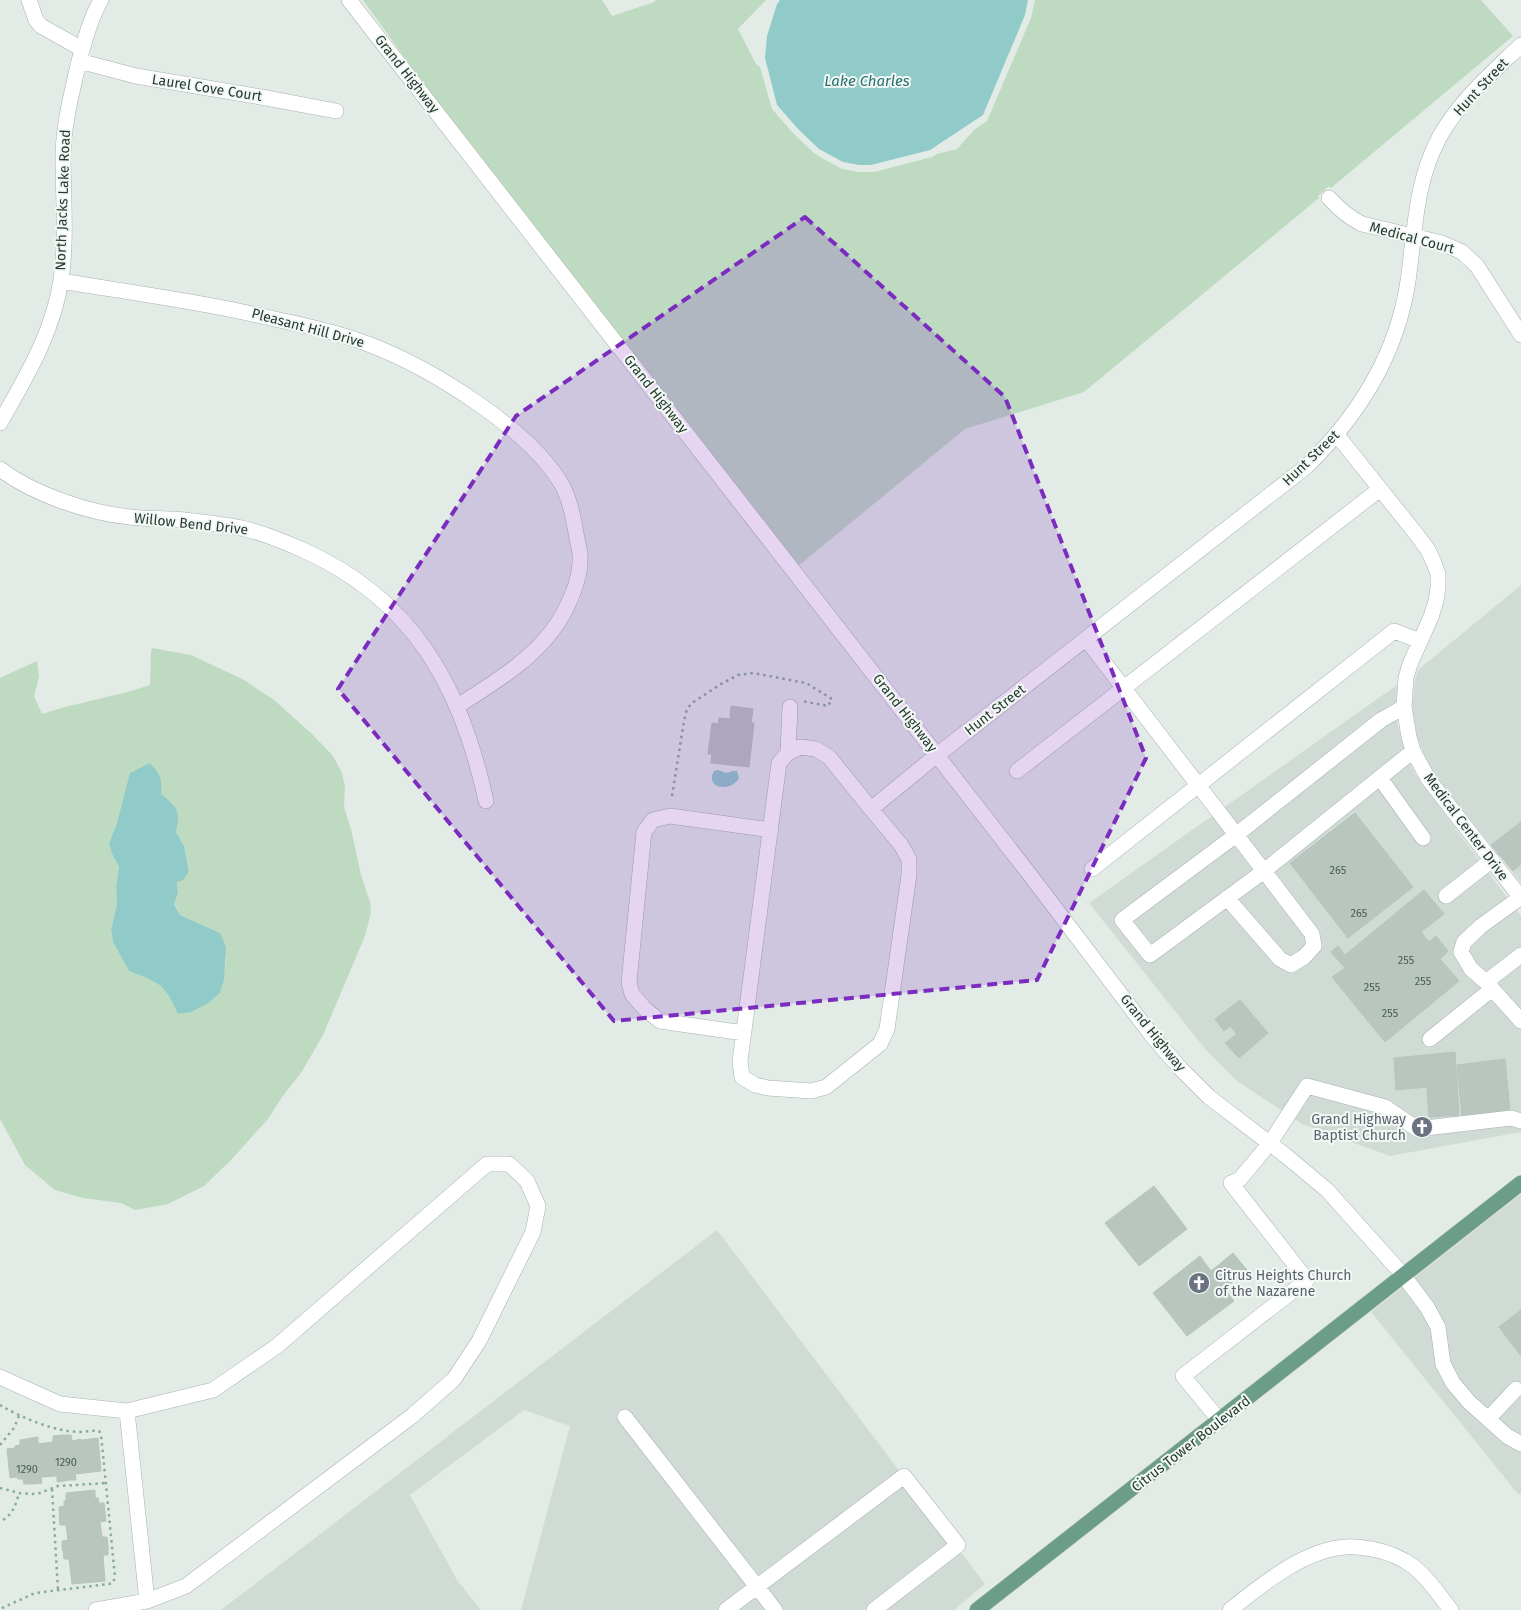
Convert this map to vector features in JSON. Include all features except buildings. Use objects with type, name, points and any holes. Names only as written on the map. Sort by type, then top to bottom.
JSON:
[{"type":"main road","points":[[1403,1275],[1521,1183]]},
{"type":"main road","name":"Citrus Tower Boulevard","points":[[976,1610],[1220,1422],[1403,1275]]},
{"type":"street","name":"Laurel Cove Court","points":[[29,0],[36,20],[80,55],[136,76],[336,111]]},
{"type":"street","name":"North Jacks Lake Road","points":[[0,423],[42,346],[53,315],[61,281],[65,239],[63,153],[65,129],[72,85],[80,55],[89,24],[101,0]]},
{"type":"street","name":"Grand Highway","points":[[349,0],[1028,872],[1153,1037],[1209,1097],[1328,1190],[1403,1275],[1427,1307],[1438,1327],[1443,1364],[1453,1383],[1469,1402],[1507,1436],[1521,1444]]},
{"type":"street","name":"Hunt Street","points":[[871,809],[937,755],[1290,480],[1337,435],[1361,403],[1390,348],[1408,282],[1420,187],[1425,170],[1440,137],[1450,121],[1475,90],[1521,45]]},
{"type":"street","name":"Medical Court","points":[[1329,198],[1344,213],[1362,224],[1453,246],[1470,258],[1484,276],[1521,335]]},
{"type":"street","name":"Pleasant Hill Drive","points":[[61,281],[240,310],[323,330],[368,344],[406,361],[488,410],[516,433],[546,463],[562,484],[569,500],[580,553],[576,585],[557,624],[536,650],[514,668],[458,706]]},
{"type":"street","name":"Medical Center Drive","points":[[1337,435],[1428,550],[1438,574],[1436,601],[1406,678],[1405,722],[1413,751],[1429,780],[1520,894]]},
{"type":"street","name":"Willow Bend Drive","points":[[0,469],[39,492],[58,500],[101,512],[130,517],[172,519],[247,529],[320,557],[351,575],[403,621],[425,648],[445,679],[458,706],[478,763],[486,801]]},
{"type":"street","points":[[1016,771],[1380,489]]},
{"type":"street","points":[[1092,869],[1394,631],[1420,641]]},
{"type":"street","points":[[1086,639],[1312,934],[1314,946],[1304,957],[1290,965],[1280,959],[1228,898]]},
{"type":"street","points":[[788,752],[795,704]]},
{"type":"street","points":[[1404,707],[1382,720],[1236,835],[1122,920],[1150,955],[1264,871],[1413,751]]},
{"type":"street","points":[[800,746],[816,749],[829,757],[871,809],[901,845],[909,859],[909,875],[887,1029],[880,1044],[826,1086],[811,1091],[768,1088],[754,1085],[742,1077],[740,1061],[779,763],[788,752],[800,746]]},
{"type":"street","points":[[1380,778],[1423,838]]},
{"type":"street","points":[[744,1033],[660,1021],[645,1009],[632,994],[629,982],[644,832],[653,820],[670,816],[771,830]]},
{"type":"street","points":[[1446,896],[1492,860]]},
{"type":"street","points":[[1520,894],[1464,942],[1461,952],[1472,969],[1520,1017]]},
{"type":"street","points":[[1430,1040],[1521,955]]},
{"type":"street","points":[[1220,1422],[1183,1376],[1308,1280],[1231,1183],[1240,1179],[1270,1143],[1307,1086],[1385,1107],[1417,1128],[1511,1118],[1521,1121]]},
{"type":"street","points":[[0,1378],[60,1404],[127,1411],[212,1390],[277,1346],[487,1164],[509,1164],[527,1181],[538,1206],[533,1232],[479,1341],[454,1379],[412,1416],[186,1586],[147,1601],[96,1610]]},
{"type":"street","points":[[1488,1419],[1516,1389]]},
{"type":"street","points":[[127,1411],[147,1601]]},
{"type":"street","points":[[625,1416],[775,1610]]},
{"type":"street","points":[[726,1610],[904,1476],[958,1546],[874,1610]]},
{"type":"street","points":[[1230,1610],[1272,1578],[1305,1559],[1328,1550],[1360,1547],[1384,1551],[1413,1566],[1427,1579],[1451,1610]]},
{"type":"path","points":[[672,796],[684,720],[687,709],[692,703],[738,675],[753,673],[806,684],[832,698],[828,706],[795,704]]},
{"type":"path","points":[[0,1404],[19,1416],[66,1430],[79,1432],[99,1431],[101,1434],[115,1580],[109,1584],[35,1593],[0,1609]]},
{"type":"path","points":[[0,1445],[14,1428],[19,1416]]},
{"type":"path","points":[[0,1488],[18,1493],[40,1493],[75,1484],[106,1483]]},
{"type":"path","points":[[52,1489],[58,1590]]},
{"type":"path","points":[[3,1520],[8,1517],[14,1508],[18,1493]]},
{"type":"highlighted area","points":[[805,217],[1005,397],[1146,758],[1037,980],[614,1021],[338,689],[516,416]]},
{"type":"shaded area","points":[[1521,585],[1521,883],[1427,762],[1417,736],[1412,708],[1418,670]]},
{"type":"shaded area","points":[[1397,685],[1397,722],[1406,754],[1413,770],[1521,916],[1521,1132],[1390,1156],[1302,1124],[1237,1081],[1206,1050],[1089,903]]},
{"type":"shaded area","points":[[1521,1194],[1521,1494],[1518,1494],[1371,1312]]},
{"type":"shaded area","points":[[717,1230],[985,1584],[954,1610],[521,1610],[570,1426],[524,1410],[410,1495],[457,1580],[481,1610],[221,1610]]},
{"type":"green space","points":[[363,0],[602,0],[612,16],[656,0],[766,0],[738,29],[756,64],[760,67],[772,109],[815,154],[842,169],[859,172],[874,172],[957,149],[974,130],[987,121],[1031,18],[1035,0],[1481,0],[1513,36],[1331,188],[1329,186],[1318,196],[1319,198],[1084,392],[965,429],[797,567],[425,86]]},
{"type":"green space","points":[[152,648],[191,655],[244,680],[274,700],[333,756],[342,773],[345,787],[344,807],[361,875],[370,902],[371,913],[365,936],[323,1035],[301,1073],[268,1119],[232,1159],[204,1186],[168,1204],[135,1210],[121,1203],[83,1198],[55,1190],[25,1165],[0,1119],[0,678],[37,661],[39,677],[34,696],[42,714],[150,685]],"holes":[[[161,794],[176,811],[178,820],[176,832],[184,846],[189,870],[177,882],[178,893],[174,903],[180,915],[220,933],[226,961],[224,979],[179,1014],[161,986],[129,971],[113,942],[111,930],[117,904],[116,887],[119,867],[109,843],[117,823]]]},
{"type":"water","name":"Lake Charles","points":[[780,0],[1028,0],[1025,15],[983,115],[930,150],[871,165],[859,165],[843,162],[819,149],[777,105],[765,58],[767,36]]},
{"type":"water","points":[[150,763],[160,777],[161,794],[171,802],[178,814],[176,832],[184,846],[189,871],[183,880],[177,882],[178,893],[174,904],[180,915],[220,933],[226,947],[224,979],[220,993],[207,1004],[191,1012],[178,1014],[169,996],[161,986],[129,971],[113,942],[111,930],[117,904],[116,887],[119,867],[109,843],[117,823],[130,773]]},
{"type":"water","points":[[718,770],[726,773],[737,771],[739,778],[730,786],[715,785],[712,777],[714,771]]},
{"type":"place","name":"Grand Highway Baptist Church","points":[[1422,1127]]},
{"type":"place","name":"Citrus Heights Church of the Nazarene","points":[[1199,1283]]}]
